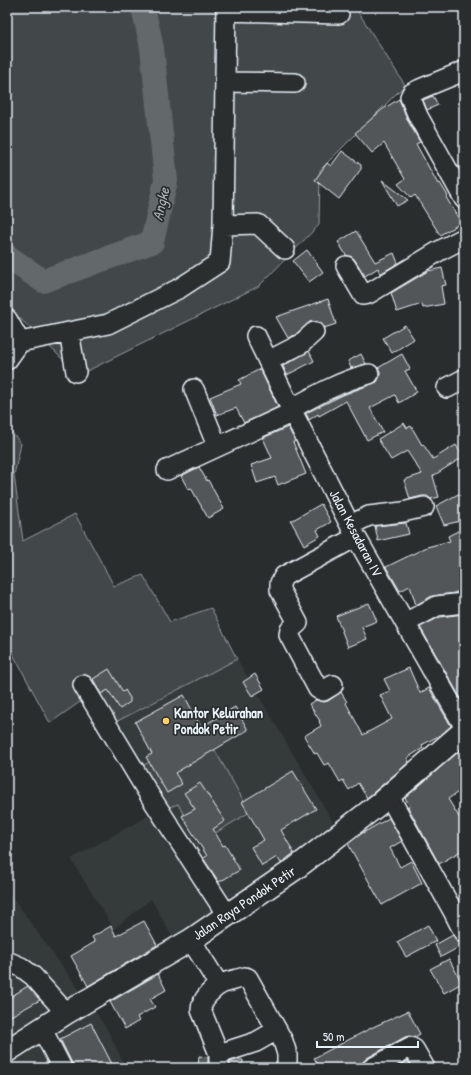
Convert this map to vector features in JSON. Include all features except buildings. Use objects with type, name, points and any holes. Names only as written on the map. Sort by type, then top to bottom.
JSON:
[{"type":"main road","name":"Jalan Raya Pondok Petir","points":[[7,1051],[66,1013],[190,940],[296,868],[388,796],[463,734]]},
{"type":"street","points":[[7,360],[20,342],[108,324],[180,288],[220,262],[223,225],[226,9],[339,14]]},
{"type":"street","points":[[464,71],[420,89],[412,93],[410,97],[418,116],[464,199]]},
{"type":"street","points":[[226,82],[295,83]]},
{"type":"street","points":[[223,225],[258,224],[284,249]]},
{"type":"street","points":[[346,266],[363,295],[368,294],[439,251],[464,238]]},
{"type":"street","points":[[7,318],[20,342]]},
{"type":"street","points":[[69,332],[76,372]]},
{"type":"street","points":[[268,360],[301,344],[314,332]]},
{"type":"street","name":"Jalan Kesadaran IV","points":[[256,336],[353,531],[405,623],[463,734]]},
{"type":"street","points":[[167,470],[292,410],[326,390],[359,376],[369,374]]},
{"type":"street","points":[[447,388],[464,379]]},
{"type":"street","points":[[194,389],[217,446]]},
{"type":"street","points":[[333,685],[323,691],[319,690],[289,635],[290,630],[298,623],[280,590],[280,582],[284,576],[353,531],[369,516],[404,512],[424,506]]},
{"type":"street","points":[[405,623],[437,606],[464,603]]},
{"type":"street","points":[[83,684],[150,796],[226,915]]},
{"type":"street","points":[[388,796],[464,933]]},
{"type":"street","points":[[190,940],[219,986]]},
{"type":"street","points":[[7,961],[21,967],[33,976],[66,1013]]},
{"type":"street","points":[[277,1030],[219,1061],[200,1010],[201,1004],[205,998],[219,986],[245,977],[248,978],[277,1030],[287,1054],[287,1068]]},
{"type":"street","points":[[42,1029],[62,1068]]},
{"type":"street","points":[[372,1068],[410,1047],[414,1049],[425,1068]]},
{"type":"shaded area","points":[[7,7],[355,7],[405,85],[320,170],[319,225],[259,286],[79,375],[7,306]]},
{"type":"shaded area","points":[[7,426],[21,444],[14,475],[23,541],[75,514],[114,586],[143,575],[170,622],[211,608],[237,659],[108,726],[90,695],[50,723],[7,643]]},
{"type":"shaded area","points":[[237,659],[342,837],[301,882],[178,947],[151,899],[114,929],[71,859],[157,811],[178,804],[250,812],[134,770],[108,726]]},
{"type":"shaded area","points":[[205,733],[250,812],[199,843],[178,804],[157,811],[134,770]]},
{"type":"shaded area","points":[[7,890],[106,1027],[126,1068],[7,1068]]},
{"type":"waterway","name":"Angke","points":[[7,256],[43,281],[152,242],[166,180],[152,48],[143,7]]},
{"type":"place","name":"Kantor Kelurahan Pondok Petir","points":[[166,721]]}]
